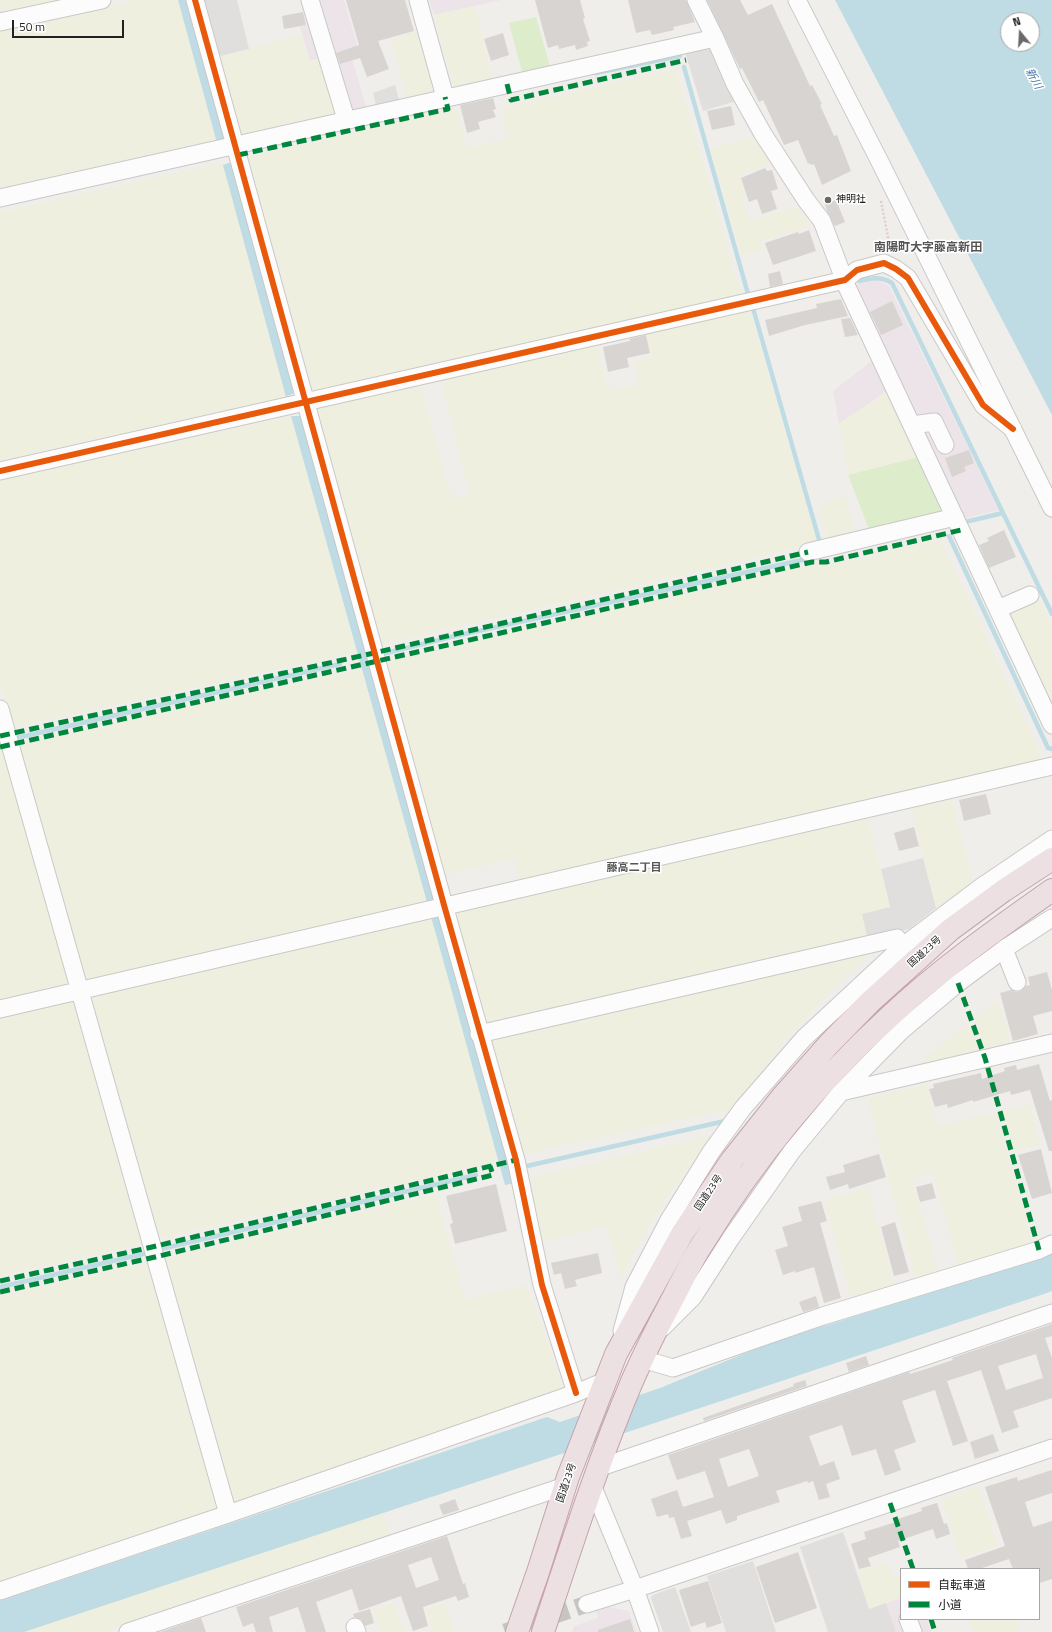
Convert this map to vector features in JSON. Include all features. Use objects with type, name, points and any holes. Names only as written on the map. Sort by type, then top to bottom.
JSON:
[{"type":"highway","name":"国道23号","points":[[517,1632],[567,1482],[616,1354],[682,1234],[732,1160],[782,1097],[834,1039],[871,1001],[950,930],[1003,891],[1052,859]]},
{"type":"highway","points":[[543,1632],[595,1477],[633,1379],[653,1337],[702,1244],[750,1171],[800,1109],[847,1058],[888,1018],[958,957],[1052,890]]},
{"type":"highway","points":[[506,1632],[520,1590],[554,1523]]},
{"type":"street","points":[[0,22],[102,0]]},
{"type":"street","points":[[195,0],[236,144],[437,907],[480,1034],[516,1160],[542,1285],[576,1393]]},
{"type":"street","points":[[310,0],[346,120]]},
{"type":"street","points":[[418,0],[445,97]]},
{"type":"street","points":[[696,0],[715,38],[735,84],[763,134],[806,200],[822,221],[847,287],[1052,725]]},
{"type":"street","points":[[797,0],[879,160],[1052,508]]},
{"type":"street","points":[[0,198],[445,97],[715,38]]},
{"type":"street","points":[[0,470],[305,403],[845,280],[857,270],[884,263],[896,269],[908,278],[983,405],[1013,429]]},
{"type":"street","points":[[912,425],[934,422],[945,444]]},
{"type":"street","points":[[808,552],[955,517]]},
{"type":"street","points":[[998,610],[1030,595]]},
{"type":"street","points":[[0,709],[228,1514]]},
{"type":"street","points":[[0,1009],[1052,766]]},
{"type":"street","points":[[616,1354],[634,1287],[669,1220],[711,1152],[743,1108],[804,1038],[903,946],[981,887],[1052,839]]},
{"type":"street","points":[[653,1337],[693,1297],[731,1238],[792,1151],[840,1092],[901,1030],[958,982],[1004,949],[1051,923]]},
{"type":"street","points":[[480,1034],[898,938],[903,946]]},
{"type":"street","points":[[1004,949],[1017,982]]},
{"type":"street","points":[[840,1092],[1052,1043]]},
{"type":"street","points":[[642,1359],[673,1368],[823,1316],[1039,1250],[1052,1244]]},
{"type":"street","points":[[650,1632],[595,1477],[1052,1313]]},
{"type":"street","points":[[0,1591],[228,1514],[576,1393],[605,1381]]},
{"type":"street","points":[[587,1604],[636,1589],[1052,1448]]},
{"type":"street","points":[[128,1632],[567,1482]]},
{"type":"street","points":[[908,1620],[913,1632]]},
{"type":"path","points":[[880,194],[888,237],[887,252],[884,263]]},
{"type":"shaded area","points":[[202,0],[237,0],[249,49],[220,56]]},
{"type":"shaded area","points":[[300,0],[344,0],[358,48],[350,51],[367,110],[338,116],[322,58],[310,61],[300,27],[307,25]]},
{"type":"shaded area","points":[[429,0],[501,0],[434,15]]},
{"type":"shaded area","points":[[711,47],[736,101],[703,111],[685,52]]},
{"type":"shaded area","points":[[395,85],[400,103],[377,109],[373,93]]},
{"type":"shaded area","points":[[878,280],[889,286],[999,510],[962,519],[854,285],[866,281]]},
{"type":"shaded area","points":[[874,359],[887,391],[839,424],[833,391]]},
{"type":"shaded area","points":[[923,858],[936,908],[909,929],[868,940],[862,914],[890,907],[881,869]]},
{"type":"shaded area","points":[[843,1532],[869,1609],[886,1603],[896,1632],[828,1632],[800,1547]]},
{"type":"shaded area","points":[[753,1561],[776,1632],[726,1632],[707,1576]]},
{"type":"shaded area","points":[[675,1587],[691,1632],[663,1632],[651,1598],[653,1595]]},
{"type":"shaded area","points":[[900,1598],[900,1620],[927,1620],[931,1632],[896,1632],[886,1603]]},
{"type":"shaded area","points":[[609,1607],[629,1611],[636,1632],[572,1632],[574,1626],[598,1618],[596,1611]]},
{"type":"green space","points":[[0,0],[75,0],[0,16]]},
{"type":"green space","points":[[137,0],[178,0],[217,143],[0,193],[0,30]]},
{"type":"green space","points":[[475,6],[493,83],[455,92],[434,15]]},
{"type":"green space","points":[[536,17],[551,70],[523,76],[509,23]]},
{"type":"green space","points":[[418,31],[435,94],[408,100],[391,39]]},
{"type":"green space","points":[[302,35],[310,61],[322,58],[338,116],[242,136],[220,56]]},
{"type":"green space","points":[[676,69],[742,297],[322,390],[312,388],[249,159],[254,156],[458,109],[467,148],[507,139],[501,108]]},
{"type":"green space","points":[[753,137],[771,164],[740,175],[747,197],[743,199],[749,221],[798,207],[811,226],[761,241],[763,249],[742,256],[710,149]]},
{"type":"green space","points":[[220,163],[223,165],[286,397],[0,461],[0,212]]},
{"type":"green space","points":[[749,308],[818,543],[379,645],[311,412],[321,404],[419,382],[452,499],[470,494],[440,378],[597,342],[608,391],[639,385],[634,362],[652,357],[646,332]]},
{"type":"green space","points":[[887,391],[919,457],[848,475],[839,424]]},
{"type":"green space","points":[[291,416],[356,646],[354,652],[12,728],[0,683],[0,480]]},
{"type":"green space","points":[[919,457],[945,510],[942,515],[870,532],[848,475]]},
{"type":"green space","points":[[846,496],[855,535],[828,541],[819,505]]},
{"type":"green space","points":[[940,540],[1040,752],[1040,760],[521,883],[514,858],[440,877],[383,668],[390,661],[812,565],[828,566]]},
{"type":"green space","points":[[1039,598],[1052,625],[1052,694],[1048,696],[1008,612]]},
{"type":"green space","points":[[361,669],[428,901],[84,982],[18,746]]},
{"type":"green space","points":[[5,749],[70,984],[0,1001],[0,750]]},
{"type":"green space","points":[[951,796],[973,883],[936,908],[910,805]]},
{"type":"green space","points":[[867,815],[890,907],[868,940],[488,1025],[483,1022],[454,916],[458,911]]},
{"type":"green space","points":[[431,915],[498,1161],[156,1239],[89,998],[91,994]]},
{"type":"green space","points":[[873,951],[833,989],[796,1028],[731,1109],[520,1155],[489,1043],[492,1037]]},
{"type":"green space","points":[[74,998],[142,1244],[0,1276],[0,1015]]},
{"type":"green space","points":[[999,1001],[1011,1044],[985,1050],[975,1018]]},
{"type":"green space","points":[[968,1022],[978,1051],[923,1064],[922,1061]]},
{"type":"green space","points":[[927,1084],[937,1126],[996,1112],[1033,1244],[959,1267],[932,1172],[912,1178],[939,1274],[916,1280],[867,1098]]},
{"type":"green space","points":[[1030,1104],[1040,1145],[1014,1151],[1002,1111]]},
{"type":"green space","points":[[712,1135],[666,1199],[642,1237],[621,1278],[606,1226],[539,1244],[525,1179]]},
{"type":"green space","points":[[868,1188],[895,1289],[852,1301],[824,1200]]},
{"type":"green space","points":[[436,1194],[465,1299],[527,1285],[565,1393],[233,1503],[163,1259]]},
{"type":"green space","points":[[148,1263],[215,1503],[215,1509],[0,1583],[0,1296]]},
{"type":"green space","points":[[978,1486],[998,1546],[960,1558],[941,1499]]},
{"type":"green space","points":[[382,1513],[390,1535],[105,1632],[24,1632]]},
{"type":"green space","points":[[888,1562],[893,1577],[900,1574],[900,1598],[869,1609],[857,1573]]},
{"type":"green space","points":[[394,1603],[404,1632],[380,1632],[373,1609]]},
{"type":"green space","points":[[445,1603],[454,1632],[433,1632],[426,1609]]},
{"type":"green space","points":[[969,1620],[1017,1620],[1020,1630],[1013,1632],[973,1632]]},
{"type":"water","points":[[178,0],[186,0],[226,141],[217,143]]},
{"type":"water","name":"新川","points":[[835,0],[1052,0],[1052,415]]},
{"type":"water","points":[[232,162],[294,393],[286,397],[223,165]]},
{"type":"water","points":[[291,416],[301,416],[515,1183],[505,1185]]},
{"type":"water","points":[[1052,1253],[1052,1291],[1044,1294],[24,1632],[0,1632],[0,1601],[547,1417],[560,1422],[660,1388],[770,1343]]},
{"type":"building","points":[[346,0],[405,0],[414,31],[378,41],[389,69],[367,77],[360,58],[340,64],[336,53],[359,45]]},
{"type":"building","points":[[535,0],[580,0],[585,18],[583,19],[590,41],[587,42],[588,46],[576,50],[575,45],[559,49],[558,45],[548,48]]},
{"type":"building","points":[[628,0],[686,0],[695,22],[673,27],[674,30],[652,35],[650,30],[636,33]]},
{"type":"building","points":[[707,0],[740,0],[748,15],[772,4],[810,86],[812,85],[822,104],[820,105],[834,136],[837,135],[851,171],[822,185],[814,164],[808,164],[798,140],[784,145],[763,100],[759,102],[742,68],[740,69]]},
{"type":"building","points":[[303,12],[306,25],[284,29],[282,16]]},
{"type":"building","points":[[503,33],[509,55],[491,61],[484,39]]},
{"type":"building","points":[[493,98],[496,109],[493,110],[496,117],[478,122],[480,129],[467,133],[460,105]]},
{"type":"building","points":[[731,106],[735,125],[712,130],[707,111]]},
{"type":"building","points":[[765,168],[767,171],[772,170],[778,189],[771,191],[777,209],[762,214],[757,199],[749,202],[741,178]]},
{"type":"building","points":[[836,200],[845,222],[835,226],[825,204]]},
{"type":"building","points":[[809,230],[816,251],[773,265],[765,243]]},
{"type":"building","points":[[780,271],[783,284],[770,287],[768,274]]},
{"type":"building","points":[[841,299],[848,316],[805,325],[769,336],[765,320],[817,308],[816,304]]},
{"type":"building","points":[[892,301],[903,325],[881,335],[870,312]]},
{"type":"building","points":[[850,318],[858,335],[845,337],[841,319]]},
{"type":"building","points":[[646,335],[650,353],[627,358],[629,367],[608,372],[603,347],[630,341],[629,339]]},
{"type":"building","points":[[969,450],[974,463],[964,467],[966,471],[952,477],[945,458]]},
{"type":"building","points":[[1004,530],[1016,557],[989,568],[979,545],[989,541],[987,538]]},
{"type":"building","points":[[986,794],[991,814],[964,821],[959,800]]},
{"type":"building","points":[[914,827],[919,846],[899,851],[894,833]]},
{"type":"building","points":[[1047,972],[1052,990],[1052,1011],[1033,1016],[1038,1034],[1013,1041],[1000,993],[1011,990],[1016,992],[1021,991],[1026,986],[1030,985],[1028,977]]},
{"type":"building","points":[[1039,1064],[1050,1101],[1052,1100],[1052,1151],[1049,1151],[1030,1090],[1011,1095],[1010,1091],[948,1108],[947,1104],[935,1107],[929,1089],[934,1088],[933,1084],[981,1073],[982,1079],[1005,1071],[1004,1068],[1016,1065],[1017,1070]]},
{"type":"building","points":[[1041,1149],[1052,1193],[1032,1199],[1018,1155]]},
{"type":"building","points":[[879,1154],[886,1177],[849,1189],[848,1184],[830,1190],[826,1177],[845,1172],[843,1165]]},
{"type":"building","points":[[932,1183],[936,1198],[920,1202],[916,1187]]},
{"type":"building","points":[[496,1184],[507,1231],[455,1244],[450,1224],[453,1223],[446,1196]]},
{"type":"building","points":[[821,1201],[827,1221],[820,1223],[841,1298],[824,1303],[814,1267],[783,1275],[775,1250],[788,1246],[782,1227],[802,1221],[798,1207]]},
{"type":"building","points":[[895,1222],[909,1272],[894,1276],[881,1227]]},
{"type":"building","points":[[598,1253],[602,1273],[575,1280],[577,1286],[565,1289],[561,1273],[554,1275],[551,1263]]},
{"type":"building","points":[[816,1296],[819,1307],[803,1312],[799,1302]]},
{"type":"building","points":[[1052,1324],[1052,1336],[1045,1338],[1052,1358],[1052,1398],[1013,1411],[1019,1427],[1002,1433],[981,1370],[947,1381],[968,1441],[953,1446],[935,1390],[902,1401],[916,1442],[894,1450],[901,1470],[885,1476],[876,1449],[852,1456],[842,1425],[809,1436],[820,1466],[834,1461],[840,1479],[826,1484],[830,1497],[819,1500],[813,1481],[808,1483],[807,1481],[776,1491],[780,1502],[737,1516],[737,1520],[726,1524],[721,1510],[687,1521],[692,1536],[681,1539],[674,1517],[669,1518],[668,1514],[657,1517],[651,1499],[677,1490],[683,1507],[714,1497],[705,1471],[677,1480],[668,1455],[909,1372],[910,1374],[953,1360],[952,1358]],"holes":[[[1036,1354],[1043,1378],[1006,1390],[998,1366]],[[749,1449],[759,1476],[728,1487],[719,1459]]]},
{"type":"building","points":[[866,1356],[869,1365],[849,1372],[846,1363]]},
{"type":"building","points":[[805,1380],[807,1386],[704,1421],[703,1418],[794,1386],[793,1384]]},
{"type":"building","points":[[993,1434],[999,1451],[975,1459],[970,1442]]},
{"type":"building","points":[[1052,1470],[1052,1493],[1025,1502],[1033,1527],[1052,1521],[1052,1579],[1040,1583],[1040,1568],[1013,1568],[1009,1559],[982,1568],[968,1568],[965,1560],[1005,1546],[985,1487],[1017,1477],[1018,1481]]},
{"type":"building","points":[[455,1499],[459,1510],[443,1515],[439,1505]]},
{"type":"building","points":[[937,1503],[944,1524],[947,1523],[950,1534],[936,1539],[933,1529],[898,1541],[900,1547],[868,1558],[871,1566],[859,1569],[851,1544],[866,1539],[864,1532],[899,1521],[898,1519],[922,1511],[921,1508]]},
{"type":"building","points":[[447,1536],[463,1584],[465,1583],[469,1597],[458,1601],[456,1596],[423,1607],[428,1626],[413,1631],[401,1596],[359,1611],[352,1589],[316,1602],[326,1632],[306,1632],[298,1607],[269,1617],[273,1632],[256,1632],[253,1623],[243,1627],[236,1607]],"holes":[[[431,1557],[439,1580],[416,1588],[408,1565]]]},
{"type":"building","points":[[798,1552],[817,1608],[775,1623],[756,1567]]},
{"type":"building","points":[[708,1581],[722,1623],[707,1628],[705,1622],[691,1627],[679,1590]]},
{"type":"building","points":[[370,1609],[374,1623],[365,1626],[361,1619],[354,1617],[353,1614]]},
{"type":"building","points":[[201,1618],[206,1632],[160,1632]]},
{"type":"building","points":[[630,1619],[634,1632],[598,1632],[598,1630]]},
{"type":"waterway","points":[[596,73],[680,56]]},
{"type":"waterway","points":[[684,67],[748,294]]},
{"type":"waterway","points":[[859,281],[876,278],[892,283],[1003,513]]},
{"type":"waterway","points":[[753,308],[820,543]]},
{"type":"waterway","points":[[965,522],[1003,513],[1052,614]]},
{"type":"waterway","points":[[949,536],[1048,748],[1052,749]]},
{"type":"waterway","points":[[386,653],[451,637],[811,558]]},
{"type":"waterway","points":[[16,738],[340,664]]},
{"type":"waterway","points":[[527,1166],[725,1121]]},
{"type":"waterway","points":[[161,1249],[476,1175]]},
{"type":"waterway","points":[[0,1287],[143,1254]]},
{"type":"tunnel","points":[[505,1632],[587,1604]]},
{"type":"marked path","points":[[507,84],[511,100],[686,60]]},
{"type":"marked path","points":[[238,155],[448,109],[445,97]]},
{"type":"marked path","points":[[0,747],[812,562],[826,562],[961,530]]},
{"type":"marked path","points":[[0,736],[374,653],[808,552]]},
{"type":"marked path","points":[[958,983],[985,1058],[1039,1250]]},
{"type":"marked path","points":[[0,1281],[152,1247],[516,1160]]},
{"type":"marked path","points":[[0,1292],[155,1257],[493,1175],[490,1166]]},
{"type":"marked path","points":[[890,1503],[913,1568]]},
{"type":"marked path","points":[[931,1620],[935,1632]]},
{"type":"cycle path","points":[[195,0],[444,905],[516,1160],[542,1285],[576,1393]]},
{"type":"cycle path","points":[[0,471],[845,280],[857,270],[884,263],[896,269],[908,278],[983,405],[1013,429]]},
{"type":"place","name":"神明社","points":[[828,200]]},
{"type":"district","name":"南陽町大字藤高新田","points":[[928,248]]},
{"type":"district","name":"藤高二丁目","points":[[634,868]]}]
